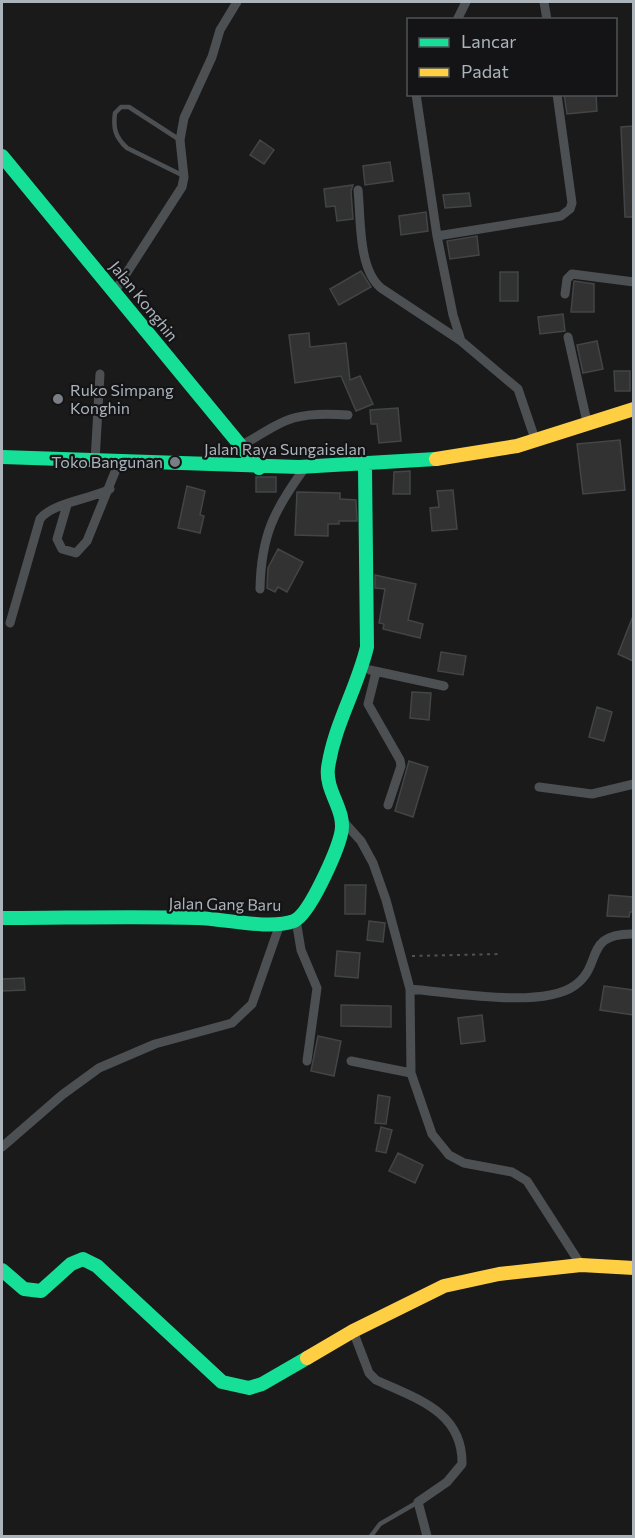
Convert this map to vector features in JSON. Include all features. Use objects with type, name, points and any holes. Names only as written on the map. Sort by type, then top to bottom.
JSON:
[{"type":"street","points":[[115,291],[177,195],[184,177],[180,140],[184,118],[212,57],[220,30],[237,2]]},
{"type":"street","points":[[458,18],[466,2]]},
{"type":"street","points":[[544,2],[547,18]]},
{"type":"street","points":[[416,96],[437,236],[453,315],[461,341]]},
{"type":"street","points":[[437,236],[561,216],[570,209],[572,202],[557,96]]},
{"type":"street","name":"Jalan Konghin","points":[[2,156],[259,468]]},
{"type":"street","points":[[357,190],[366,264],[372,278],[381,288],[461,341],[518,389],[535,439]]},
{"type":"street","points":[[565,294],[567,279],[572,274],[633,282]]},
{"type":"street","points":[[568,338],[587,422]]},
{"type":"street","points":[[95,461],[100,374]]},
{"type":"street","name":"Jalan Raya Sungaiselan","points":[[2,458],[259,468],[365,467],[475,454],[633,410]]},
{"type":"street","points":[[241,446],[283,421],[299,415],[311,413],[348,415]]},
{"type":"street","points":[[67,505],[57,539],[62,549],[76,553],[87,541],[120,462]]},
{"type":"street","points":[[365,467],[367,648],[362,667],[338,724],[328,770],[328,788],[343,821],[361,841],[373,863],[401,956],[410,988],[411,1073],[432,1134],[449,1155],[464,1163],[512,1172],[527,1181],[581,1264]]},
{"type":"street","points":[[260,589],[263,546],[269,525],[276,508],[304,469]]},
{"type":"street","points":[[10,623],[40,519],[52,508],[67,505],[110,489]]},
{"type":"street","points":[[362,667],[444,686]]},
{"type":"street","points":[[376,672],[368,704],[400,760],[401,766],[388,805]]},
{"type":"street","points":[[539,787],[592,794],[633,784]]},
{"type":"street","name":"Jalan Gang Baru","points":[[2,918],[199,918],[280,924],[296,920],[311,902],[341,835],[343,821]]},
{"type":"street","points":[[296,920],[301,950],[317,988],[307,1061]]},
{"type":"street","points":[[2,1147],[62,1095],[99,1068],[155,1044],[232,1023],[244,1014],[252,1004],[280,924]]},
{"type":"street","points":[[410,988],[532,999],[553,994],[573,987],[586,974],[595,952],[605,939],[617,934],[633,934]]},
{"type":"street","points":[[351,1061],[411,1073]]},
{"type":"street","points":[[2,1270],[24,1289],[41,1291],[71,1263],[83,1259],[97,1266],[222,1382],[234,1387],[249,1388],[262,1384],[353,1331],[444,1286],[499,1274],[581,1264],[633,1268]]},
{"type":"street","points":[[353,1331],[369,1373],[376,1380],[442,1414],[454,1427],[462,1452],[462,1464],[447,1482],[418,1502],[427,1536]]},
{"type":"lane","points":[[180,140],[129,107],[121,107],[115,112],[115,133],[119,141],[127,148],[184,177]]},
{"type":"lane","points":[[371,1536],[380,1524],[418,1502]]},
{"type":"path","points":[[401,956],[501,954]]},
{"type":"building","points":[[564,96],[596,96],[597,111],[567,114]]},
{"type":"building","points":[[633,126],[633,217],[625,217],[621,127]]},
{"type":"building","points":[[260,140],[274,150],[264,164],[250,155]]},
{"type":"building","points":[[390,162],[393,181],[365,185],[363,166]]},
{"type":"building","points":[[353,185],[351,191],[353,219],[337,221],[335,206],[326,207],[324,189]]},
{"type":"building","points":[[469,193],[471,206],[445,208],[443,195]]},
{"type":"building","points":[[426,212],[428,231],[401,235],[399,216]]},
{"type":"building","points":[[477,236],[479,255],[450,259],[447,241]]},
{"type":"building","points":[[361,271],[371,287],[339,305],[330,289]]},
{"type":"building","points":[[500,272],[518,272],[518,301],[500,301]]},
{"type":"building","points":[[574,281],[594,284],[594,312],[571,312]]},
{"type":"building","points":[[563,314],[565,331],[540,334],[538,317]]},
{"type":"building","points":[[309,333],[310,347],[346,343],[350,380],[360,376],[373,404],[356,411],[341,376],[295,383],[289,335]]},
{"type":"building","points":[[597,341],[603,369],[583,373],[577,345]]},
{"type":"building","points":[[614,371],[630,371],[630,391],[615,391]]},
{"type":"building","points":[[398,408],[401,441],[379,443],[377,424],[371,424],[370,410]]},
{"type":"building","points":[[620,440],[625,490],[583,494],[577,444]]},
{"type":"building","points":[[410,471],[410,494],[393,494],[394,472]]},
{"type":"building","points":[[256,477],[276,477],[276,492],[256,492]]},
{"type":"building","points":[[187,486],[205,491],[200,515],[204,516],[200,533],[178,528]]},
{"type":"building","points":[[453,490],[457,529],[432,531],[430,508],[439,507],[437,491]]},
{"type":"building","points":[[297,492],[340,493],[340,499],[356,500],[357,521],[339,521],[339,524],[328,524],[328,536],[295,535]]},
{"type":"building","points":[[278,549],[303,562],[287,592],[278,587],[275,592],[267,588],[268,568]]},
{"type":"building","points":[[375,575],[416,584],[408,620],[423,624],[420,638],[383,629],[384,624],[379,623],[385,589],[375,588]]},
{"type":"building","points":[[633,616],[633,661],[618,654]]},
{"type":"building","points":[[441,652],[466,656],[463,675],[438,671]]},
{"type":"building","points":[[412,692],[431,693],[429,720],[410,718]]},
{"type":"building","points":[[597,707],[612,712],[604,741],[589,737]]},
{"type":"building","points":[[409,761],[428,767],[413,817],[395,811]]},
{"type":"building","points":[[345,885],[366,885],[365,914],[345,914]]},
{"type":"building","points":[[609,895],[633,897],[633,912],[630,912],[629,917],[607,916]]},
{"type":"building","points":[[369,921],[385,923],[383,942],[367,940]]},
{"type":"building","points":[[337,951],[360,953],[358,978],[335,976]]},
{"type":"building","points":[[24,978],[25,990],[2,991],[2,979]]},
{"type":"building","points":[[604,986],[633,990],[633,1015],[600,1010]]},
{"type":"building","points":[[341,1005],[391,1006],[391,1027],[341,1026]]},
{"type":"building","points":[[482,1015],[485,1041],[461,1044],[458,1018]]},
{"type":"building","points":[[318,1036],[341,1041],[334,1076],[311,1071]]},
{"type":"building","points":[[378,1095],[390,1097],[386,1124],[375,1123]]},
{"type":"building","points":[[381,1127],[392,1130],[386,1153],[376,1151]]},
{"type":"building","points":[[398,1153],[423,1165],[415,1183],[389,1171]]},
{"type":"traffic: fast","points":[[2,156],[259,468]]},
{"type":"traffic: fast","points":[[2,457],[299,467],[436,459]]},
{"type":"traffic: fast","points":[[2,918],[198,918],[273,924],[294,921],[308,907],[322,881],[341,834],[341,817],[330,785],[328,768],[335,737],[358,678],[367,647],[365,467]]},
{"type":"traffic: fast","points":[[2,1270],[24,1289],[41,1291],[71,1264],[83,1259],[97,1266],[222,1382],[249,1388],[262,1384],[307,1358]]},
{"type":"traffic: slow","points":[[436,459],[517,446],[634,409]]},
{"type":"traffic: slow","points":[[307,1358],[353,1331],[444,1286],[499,1274],[581,1265],[634,1268]]},
{"type":"place","name":"Ruko Simpang Konghin","points":[[58,399]]},
{"type":"place","name":"Toko Bangunan","points":[[175,462]]}]
